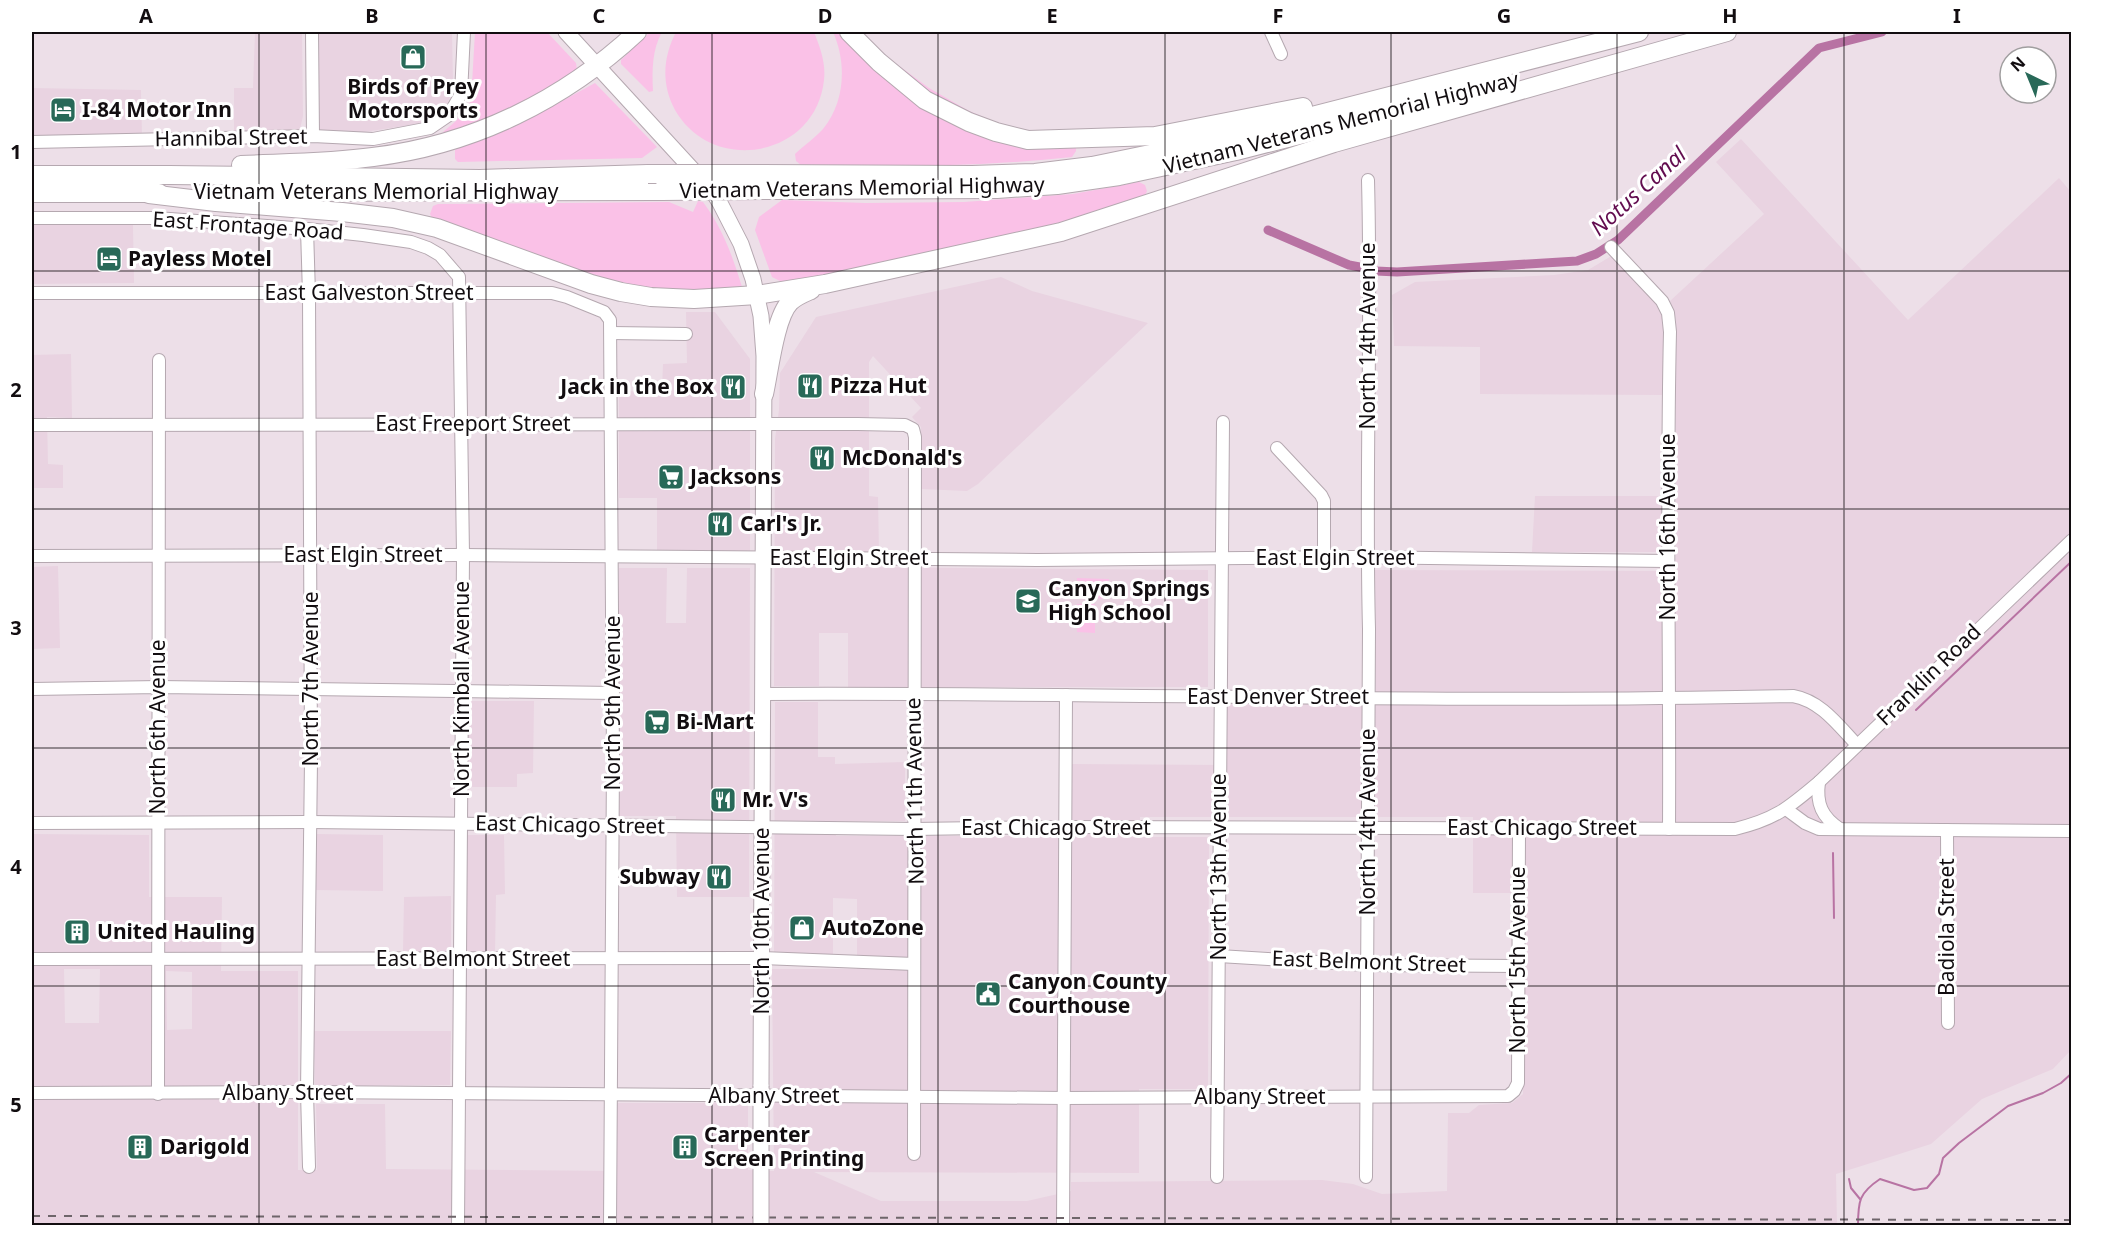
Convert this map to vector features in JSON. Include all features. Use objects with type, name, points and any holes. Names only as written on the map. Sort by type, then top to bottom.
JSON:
[{"type":"highway","points":[[169,175],[215,166],[372,158],[444,143],[509,119],[554,95],[598,66],[637,32]]},
{"type":"highway","points":[[849,32],[879,62],[926,100],[969,122],[1028,140],[1155,136],[1340,100],[1394,94]]},
{"type":"highway","name":"Vietnam Veterans Memorial Highway","points":[[32,175],[480,179],[648,174],[972,175],[1035,173],[1092,166],[1223,139],[1639,32]]},
{"type":"highway","name":"Vietnam Veterans Memorial Highway","points":[[149,194],[997,189],[1057,185],[1119,176],[1236,152],[1701,32]]},
{"type":"highway","points":[[32,193],[149,194],[393,218],[437,228],[487,244],[561,273],[621,292],[651,297],[694,299],[757,295],[825,284],[1061,232],[1334,143],[1727,32]]},
{"type":"highway","points":[[764,394],[784,310],[795,297],[825,284]]},
{"type":"main road","name":"North 10th Avenue","points":[[566,32],[713,192],[741,244],[757,295],[764,339],[761,1226]]},
{"type":"street","points":[[312,32],[313,136]]},
{"type":"street","name":"Hannibal Street","points":[[32,142],[313,136],[373,139],[430,128],[448,115],[461,94],[464,32]]},
{"type":"street","points":[[1271,32],[1281,54]]},
{"type":"street","name":"North 14th Avenue","points":[[1366,1177],[1368,180]]},
{"type":"street","name":"East Frontage Road","points":[[32,218],[156,218],[307,229],[411,242],[440,255],[455,270]]},
{"type":"street","name":"North 7th Avenue","points":[[307,229],[310,555],[307,1092],[309,1167]]},
{"type":"street","name":"North 16th Avenue","points":[[1611,247],[1662,301],[1668,313],[1670,332],[1667,561],[1669,829]]},
{"type":"street","name":"North Kimball Avenue","points":[[455,270],[459,277],[460,293],[463,555],[458,1221]]},
{"type":"street","name":"East Galveston Street","points":[[32,293],[538,292],[567,297],[604,312],[610,320],[611,333]]},
{"type":"street","points":[[611,333],[686,334]]},
{"type":"street","name":"North 9th Avenue","points":[[610,1222],[613,693],[611,333]]},
{"type":"street","name":"North 6th Avenue","points":[[158,1094],[159,360]]},
{"type":"street","name":"North 13th Avenue","points":[[1217,1177],[1223,422]]},
{"type":"street","name":"East Freeport Street","points":[[32,425],[764,424],[905,425],[913,429]]},
{"type":"street","name":"North 11th Avenue","points":[[913,429],[915,437],[914,1154]]},
{"type":"street","points":[[1276,448],[1321,495],[1324,501],[1324,557]]},
{"type":"street","name":"Franklin Road","points":[[1786,810],[1819,782],[2072,540]]},
{"type":"street","name":"East Elgin Street","points":[[32,556],[463,555],[1045,560],[1324,557],[1667,561]]},
{"type":"street","points":[[32,689],[310,688],[613,693]]},
{"type":"street","name":"East Denver Street","points":[[762,694],[1669,698],[1793,696],[1806,698],[1818,705],[1857,745]]},
{"type":"street","points":[[1063,1221],[1066,695]]},
{"type":"street","points":[[1819,782],[1818,794],[1824,815],[1841,830]]},
{"type":"street","points":[[1786,810],[1805,823],[1820,829],[2072,831]]},
{"type":"street","name":"East Chicago Street","points":[[32,823],[310,822],[914,829],[1064,827],[1735,829],[1771,819],[1786,810]]},
{"type":"street","name":"North 15th Avenue","points":[[1514,1091],[1518,1083],[1519,828]]},
{"type":"street","name":"Badiola Street","points":[[1947,830],[1948,1023]]},
{"type":"street","name":"East Belmont Street","points":[[1219,956],[1367,965],[1519,966]]},
{"type":"street","name":"East Belmont Street","points":[[32,959],[762,958],[914,964]]},
{"type":"street","name":"Albany Street","points":[[32,1093],[307,1092],[1064,1098],[1508,1096],[1514,1091]]},
{"type":"shaded area","points":[[255,32],[302,32],[303,116],[300,129],[295,133],[234,136],[234,88],[253,88]]},
{"type":"shaded area","points":[[316,32],[452,32],[453,82],[452,93],[447,104],[428,121],[417,124],[364,132],[328,134],[322,132],[318,128]]},
{"type":"shaded area","points":[[475,32],[547,32],[576,63],[577,70],[511,112],[446,136],[443,132],[456,121],[471,101]]},
{"type":"shaded area","points":[[650,32],[662,32],[653,60],[653,91],[649,92],[621,64],[621,60]]},
{"type":"shaded area","points":[[676,32],[814,32],[824,67],[824,80],[817,106],[803,126],[783,141],[761,149],[737,150],[713,144],[692,131],[670,100],[665,71],[668,51]]},
{"type":"shaded area","points":[[833,32],[853,32],[929,88],[969,111],[1010,128],[1076,144],[1076,151],[1072,157],[971,165],[802,166],[796,161],[795,154],[823,129],[840,95],[842,69]]},
{"type":"shaded area","points":[[595,83],[657,147],[642,158],[458,162],[455,159],[455,150],[461,146],[518,125]]},
{"type":"shaded area","points":[[32,88],[141,90],[142,137],[32,139]]},
{"type":"shaded area","points":[[1741,139],[1908,320],[2059,178],[2071,192],[2071,1050],[2053,1069],[1982,1099],[1931,1144],[1836,1174],[1837,1225],[32,1226],[32,834],[149,835],[149,897],[222,897],[221,971],[298,971],[298,1170],[317,1170],[316,1104],[385,1104],[386,1169],[616,1171],[617,1103],[748,1103],[748,1170],[774,1171],[772,969],[857,969],[857,899],[833,898],[833,954],[774,954],[775,702],[818,702],[818,757],[835,757],[835,764],[905,762],[905,821],[836,821],[836,836],[1072,836],[1071,764],[1223,765],[1224,703],[1376,703],[1375,570],[1676,571],[1676,320],[1670,301],[1764,214],[1716,162]],"holes":[[[1140,817],[1473,817],[1473,893],[1526,893],[1523,1094],[1512,1103],[1479,1105],[1469,1113],[1448,1113],[1447,1191],[1382,1194],[1353,1184],[1322,1180],[1071,1182],[1071,1191],[1027,1201],[881,1201],[814,1172],[1139,1173],[1139,1089],[1208,1089],[1209,837],[1140,837]],[[64,969],[100,969],[99,1023],[65,1023]],[[166,971],[192,972],[192,1029],[167,1030]]]},
{"type":"shaded area","points":[[1139,182],[1145,185],[1147,191],[1143,200],[1073,222],[804,281],[782,282],[772,277],[755,230],[759,217],[782,200],[865,203],[964,202],[1073,194]]},
{"type":"shaded area","points":[[698,201],[703,202],[710,212],[726,243],[742,287],[738,291],[654,289],[594,276],[433,220],[430,214],[433,206],[438,204],[669,202],[693,212]]},
{"type":"shaded area","points":[[32,224],[133,225],[134,283],[32,284]]},
{"type":"shaded area","points":[[1613,255],[1654,300],[1664,318],[1663,395],[1480,394],[1480,347],[1394,346],[1392,295],[1415,282],[1554,275],[1588,270]]},
{"type":"shaded area","points":[[1001,277],[1032,291],[1148,323],[978,484],[967,491],[921,489],[921,427],[912,417],[921,408],[873,356],[869,362],[869,496],[878,497],[879,553],[848,553],[848,567],[1208,570],[1208,687],[848,687],[848,633],[819,633],[819,686],[774,686],[775,439],[780,373],[816,317]]},
{"type":"shaded area","points":[[686,312],[715,312],[750,359],[750,552],[657,552],[657,498],[619,498],[619,392],[662,390],[663,364],[687,363]]},
{"type":"shaded area","points":[[71,354],[72,418],[47,417],[48,464],[63,465],[63,488],[32,488],[32,355]]},
{"type":"shaded area","points":[[1535,496],[1662,496],[1662,552],[1532,552]]},
{"type":"shaded area","points":[[58,566],[60,648],[32,649],[32,567]]},
{"type":"shaded area","points":[[619,568],[667,568],[666,623],[686,623],[687,568],[750,568],[749,897],[677,897],[676,816],[618,816]]},
{"type":"shaded area","points":[[1077,578],[1109,579],[1108,599],[1076,597]]},
{"type":"shaded area","points":[[1077,604],[1095,604],[1095,633],[1077,632]]},
{"type":"shaded area","points":[[467,701],[534,701],[533,773],[517,774],[517,787],[467,787]]},
{"type":"shaded area","points":[[316,834],[383,835],[383,891],[315,890]]},
{"type":"shaded area","points":[[466,835],[504,835],[505,894],[496,895],[495,954],[466,953]]},
{"type":"shaded area","points":[[451,896],[451,953],[403,953],[404,897]]},
{"type":"shaded area","points":[[314,1031],[451,1031],[450,1085],[315,1086]]},
{"type":"waterway","name":"Notus Canal","points":[[1376,271],[1397,272],[1577,261],[1596,254],[1618,240],[1819,48],[1882,32]]},
{"type":"waterway","name":"Notus Canal","points":[[1268,230],[1349,265],[1365,268]]},
{"type":"waterway","points":[[1916,710],[2072,561]]},
{"type":"waterway","points":[[1833,853],[1834,918]]},
{"type":"waterway","points":[[1858,1226],[1861,1198],[1880,1179],[1914,1190],[1927,1188],[1939,1174],[1943,1158],[1959,1143],[2008,1106],[2043,1093],[2061,1083],[2072,1073]]},
{"type":"waterway","points":[[1849,1179],[1851,1188],[1860,1199]]},
{"type":"railway","points":[[32,1216],[2072,1220]]},
{"type":"place","name":"Birds of Prey Motorsports","points":[[413,57]]},
{"type":"place","name":"I-84 Motor Inn","points":[[63,110]]},
{"type":"place","name":"Payless Motel","points":[[109,259]]},
{"type":"place","name":"Pizza Hut","points":[[810,386]]},
{"type":"place","name":"Jack in the Box","points":[[733,387]]},
{"type":"place","name":"McDonald's","points":[[822,458]]},
{"type":"place","name":"Jacksons","points":[[671,477]]},
{"type":"place","name":"Carl's Jr.","points":[[720,524]]},
{"type":"place","name":"Canyon Springs High School","points":[[1028,601]]},
{"type":"place","name":"Bi-Mart","points":[[657,722]]},
{"type":"place","name":"Mr. V's","points":[[723,800]]},
{"type":"place","name":"Subway","points":[[719,877]]},
{"type":"place","name":"AutoZone","points":[[802,928]]},
{"type":"place","name":"United Hauling","points":[[77,932]]},
{"type":"place","name":"Canyon County Courthouse","points":[[988,994]]},
{"type":"place","name":"Darigold","points":[[140,1147]]},
{"type":"place","name":"Carpenter Screen Printing","points":[[685,1147]]}]
